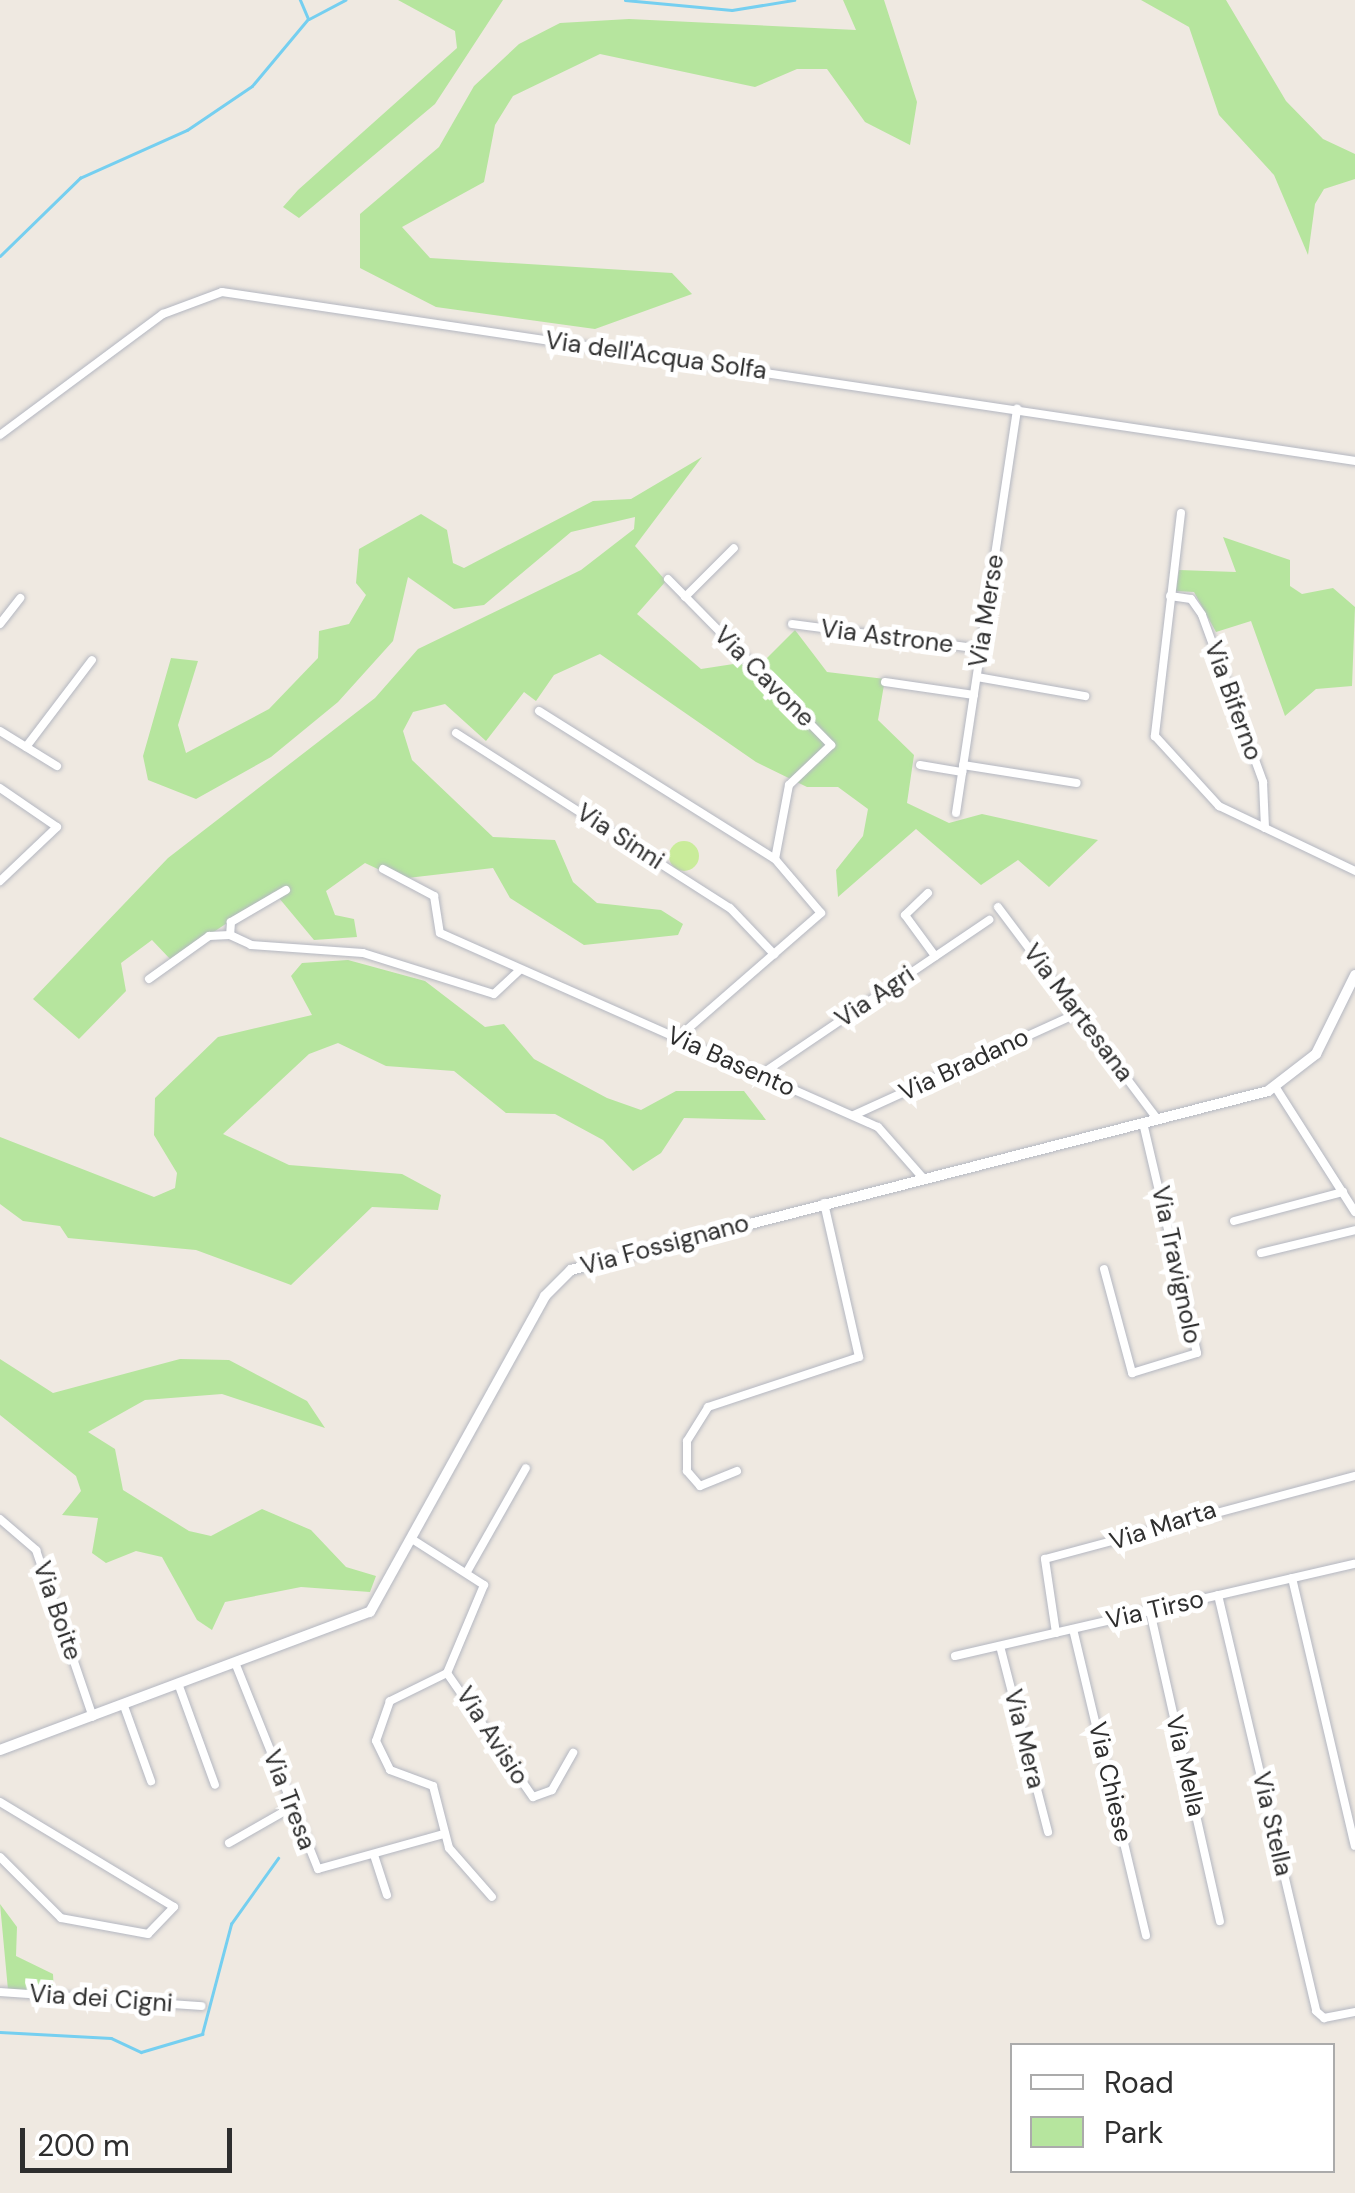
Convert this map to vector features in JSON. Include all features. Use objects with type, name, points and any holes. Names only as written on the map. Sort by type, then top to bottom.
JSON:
[{"type":"street","name":"Via dell'Acqua Solfa","points":[[0,436],[162,314],[222,292],[1355,460]]},
{"type":"street","name":"Via Merse","points":[[956,812],[1017,409]]},
{"type":"street","name":"Via Biferno","points":[[1181,513],[1154,736],[1215,804],[1355,871]]},
{"type":"street","points":[[685,597],[734,548]]},
{"type":"street","name":"Via Cavone","points":[[668,578],[831,743],[823,762],[788,785],[776,859]]},
{"type":"street","name":"Via Biferno","points":[[1170,596],[1189,598],[1202,615],[1263,782],[1264,828]]},
{"type":"street","points":[[0,624],[20,598]]},
{"type":"street","name":"Via Astrone","points":[[792,624],[981,649]]},
{"type":"street","points":[[26,748],[92,660]]},
{"type":"street","points":[[977,677],[1084,696]]},
{"type":"street","points":[[885,682],[974,694]]},
{"type":"street","points":[[538,711],[776,859],[822,909],[677,1038]]},
{"type":"street","points":[[0,731],[57,766]]},
{"type":"street","name":"Via Sinni","points":[[456,732],[726,905],[774,954]]},
{"type":"street","points":[[920,765],[1077,783]]},
{"type":"street","points":[[0,788],[57,828],[0,881]]},
{"type":"street","name":"Via Basento","points":[[383,868],[434,896],[438,932],[854,1116],[894,1137],[924,1178]]},
{"type":"street","points":[[230,935],[230,924],[286,890]]},
{"type":"street","points":[[928,893],[905,913],[935,956]]},
{"type":"street","name":"Via Martesana","points":[[998,906],[1158,1120]]},
{"type":"street","name":"Via Agri","points":[[760,1075],[989,920]]},
{"type":"street","points":[[149,979],[209,936],[230,935],[251,945],[358,952],[494,994],[520,970]]},
{"type":"street","name":"Via Fossignano","points":[[0,1750],[361,1618],[415,1540],[562,1276],[1276,1088],[1319,1050],[1355,975]]},
{"type":"street","name":"Via Bradano","points":[[854,1116],[1073,1015]]},
{"type":"street","points":[[1276,1088],[1355,1212]]},
{"type":"street","name":"Via Travignolo","points":[[1104,1270],[1132,1372],[1197,1353],[1143,1123]]},
{"type":"street","points":[[1234,1221],[1343,1192]]},
{"type":"street","points":[[737,1472],[702,1486],[689,1476],[686,1444],[704,1410],[859,1357],[824,1204]]},
{"type":"street","points":[[1261,1253],[1355,1230]]},
{"type":"street","points":[[415,1540],[468,1570],[526,1468]]},
{"type":"street","name":"Via Marta","points":[[1056,1633],[1046,1560],[1355,1476]]},
{"type":"street","name":"Via Boite","points":[[0,1520],[36,1550],[93,1717]]},
{"type":"street","name":"Via Tirso","points":[[955,1656],[1355,1564]]},
{"type":"street","name":"Via Avisio","points":[[468,1570],[484,1585],[447,1673],[393,1698],[375,1734],[390,1770],[433,1786],[443,1834],[492,1897]]},
{"type":"street","points":[[1292,1578],[1355,1846]]},
{"type":"street","name":"Via Stella","points":[[1218,1595],[1315,2008],[1324,2018],[1355,2012]]},
{"type":"street","name":"Via Mella","points":[[1150,1611],[1220,1921]]},
{"type":"street","name":"Via Chiese","points":[[1073,1629],[1146,1934]]},
{"type":"street","name":"Via Mera","points":[[1000,1646],[1048,1832]]},
{"type":"street","name":"Via Tresa","points":[[236,1665],[318,1869],[443,1834]]},
{"type":"street","name":"Via Avisio","points":[[447,1673],[533,1797],[550,1792],[573,1753]]},
{"type":"street","points":[[180,1686],[216,1785]]},
{"type":"street","points":[[124,1706],[151,1782]]},
{"type":"street","points":[[0,1802],[174,1907],[148,1934],[61,1918],[0,1857]]},
{"type":"street","points":[[229,1843],[292,1807]]},
{"type":"street","points":[[374,1855],[387,1896]]},
{"type":"street","name":"Via dei Cigni","points":[[0,1992],[202,2006]]},
{"type":"green space","points":[[398,0],[503,0],[435,104],[299,218],[283,207],[298,190],[457,48],[455,31]]},
{"type":"green space","points":[[843,0],[884,0],[917,102],[910,145],[865,122],[827,69],[797,69],[755,87],[600,54],[513,96],[495,125],[484,182],[402,227],[430,258],[672,273],[692,294],[595,329],[436,307],[360,268],[360,214],[439,147],[474,86],[519,44],[560,23],[629,19],[856,30]]},
{"type":"green space","points":[[1141,0],[1226,0],[1286,101],[1323,139],[1355,154],[1355,179],[1324,189],[1315,204],[1308,255],[1274,175],[1219,115],[1189,27]]},
{"type":"green space","points":[[702,457],[635,546],[666,581],[637,614],[701,669],[740,663],[753,672],[795,630],[827,672],[885,679],[878,720],[914,755],[907,803],[949,823],[982,814],[1098,840],[1049,887],[1018,860],[981,885],[916,829],[838,897],[836,870],[863,836],[868,809],[838,787],[807,787],[756,762],[600,654],[554,675],[536,701],[524,692],[486,741],[445,704],[413,712],[403,731],[412,760],[493,837],[555,840],[573,882],[597,903],[661,910],[683,924],[678,935],[584,945],[510,898],[493,868],[399,879],[365,863],[326,891],[335,915],[354,919],[357,937],[314,940],[274,892],[171,960],[152,940],[121,963],[126,991],[79,1039],[33,999],[168,858],[375,698],[418,649],[581,570],[634,529],[635,517],[571,532],[484,605],[454,609],[408,577],[393,641],[338,702],[271,757],[196,799],[148,780],[143,756],[171,658],[198,661],[178,725],[186,753],[269,709],[318,658],[319,631],[349,624],[366,595],[356,583],[359,549],[421,514],[447,530],[453,563],[464,568],[593,501],[631,499]]},
{"type":"green space","points":[[1223,537],[1290,560],[1290,586],[1302,594],[1333,588],[1355,607],[1352,686],[1316,689],[1285,716],[1251,621],[1216,632],[1194,592],[1176,591],[1179,570],[1236,572]]},
{"type":"green space","points":[[684,841],[698,850],[699,856],[690,870],[684,871],[670,862],[669,856],[678,842]]},
{"type":"green space","points":[[348,960],[425,981],[485,1027],[504,1024],[534,1059],[607,1098],[641,1110],[676,1091],[744,1091],[766,1120],[684,1118],[661,1153],[633,1171],[603,1140],[555,1114],[506,1113],[454,1071],[386,1066],[338,1043],[309,1054],[223,1134],[289,1165],[402,1174],[441,1195],[438,1210],[372,1207],[291,1285],[196,1250],[68,1238],[60,1226],[23,1221],[0,1204],[0,1137],[154,1197],[175,1188],[177,1173],[154,1135],[155,1098],[218,1037],[312,1015],[291,976],[302,963]]},
{"type":"green space","points":[[0,1359],[53,1393],[180,1359],[229,1360],[307,1401],[325,1428],[222,1394],[145,1400],[88,1432],[115,1449],[123,1490],[189,1531],[211,1536],[262,1509],[311,1530],[346,1567],[376,1576],[370,1592],[301,1587],[225,1602],[212,1630],[197,1620],[162,1557],[136,1551],[106,1563],[92,1553],[98,1518],[62,1515],[81,1491],[76,1476],[0,1415]]},
{"type":"green space","points":[[0,1904],[17,1927],[16,1956],[53,1974],[54,1993],[8,1990]]},
{"type":"waterway","points":[[0,256],[80,178],[187,130],[252,86],[308,19],[300,0]]},
{"type":"waterway","points":[[309,19],[345,0]]},
{"type":"waterway","points":[[625,0],[732,10],[794,0]]},
{"type":"waterway","points":[[0,2032],[111,2038],[141,2052],[202,2034],[231,1924],[278,1858]]}]
